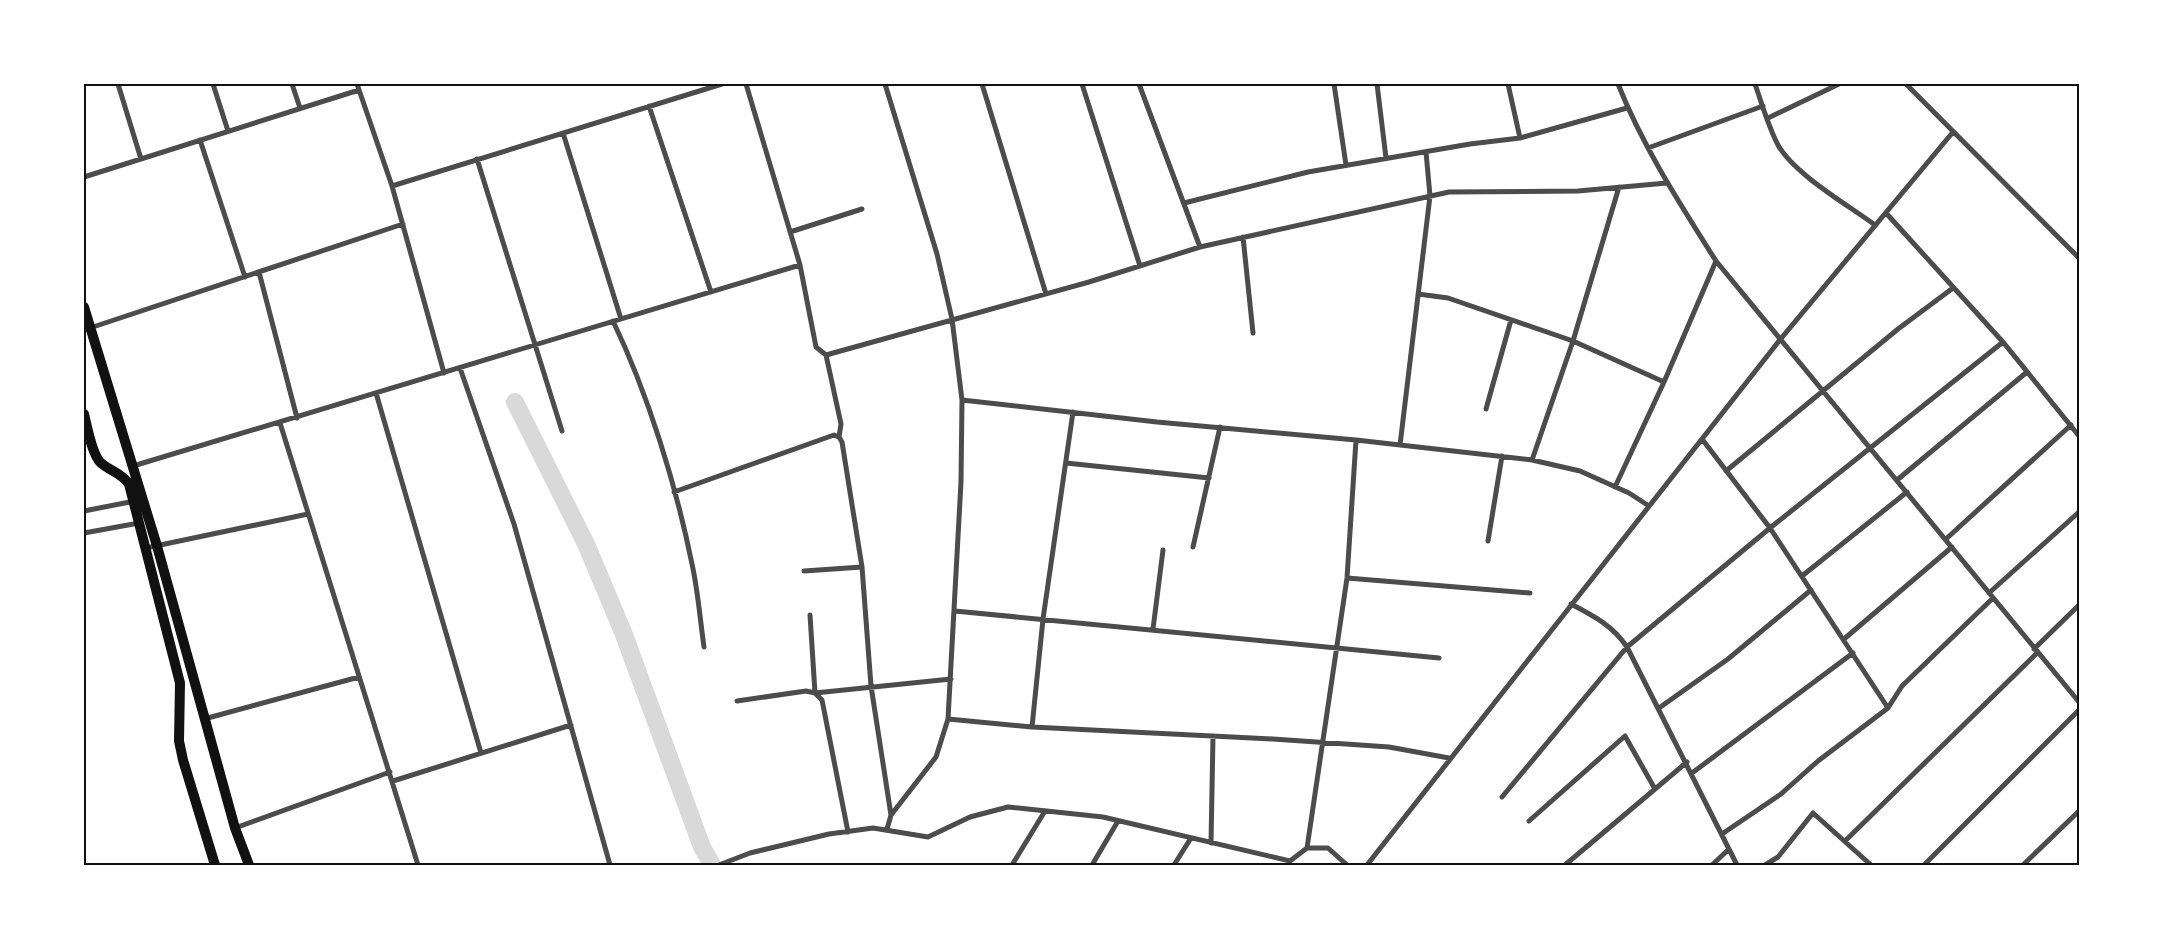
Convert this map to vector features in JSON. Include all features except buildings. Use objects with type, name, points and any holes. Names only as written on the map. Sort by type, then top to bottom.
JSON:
[{"type":"main road","points":[[84,307],[133,466],[138,501],[144,522],[146,548],[180,683],[179,741],[215,865]]},
{"type":"main road","points":[[84,414],[97,458],[104,466],[125,478],[138,501]]},
{"type":"main road","points":[[144,522],[157,546],[204,719],[236,828],[249,865]]},
{"type":"street","points":[[118,84],[141,159]]},
{"type":"street","points":[[213,84],[228,131]]},
{"type":"street","points":[[292,84],[300,108]]},
{"type":"street","points":[[357,84],[392,186],[444,373]]},
{"type":"street","points":[[392,186],[722,84]]},
{"type":"street","points":[[746,84],[800,265],[816,347],[826,355],[841,424],[839,437],[842,442],[862,567],[872,686],[891,815]]},
{"type":"street","points":[[885,84],[937,254],[952,319],[962,400],[955,611],[948,719],[936,757],[891,815],[887,829]]},
{"type":"street","points":[[982,84],[1046,294]]},
{"type":"street","points":[[1082,84],[1140,266]]},
{"type":"street","points":[[1138,84],[1200,247]]},
{"type":"street","points":[[1334,84],[1346,165]]},
{"type":"street","points":[[1378,84],[1386,158]]},
{"type":"street","points":[[1508,84],[1520,138]]},
{"type":"street","points":[[1618,84],[1627,108],[1667,183],[1716,261],[1779,341],[1907,492],[2079,702]]},
{"type":"street","points":[[1754,84],[1778,145],[1789,160],[1801,171],[1875,225]]},
{"type":"street","points":[[1768,118],[1839,84]]},
{"type":"street","points":[[1906,84],[2079,258]]},
{"type":"street","points":[[84,177],[359,90]]},
{"type":"street","points":[[649,106],[711,292]]},
{"type":"street","points":[[1648,148],[1763,106]]},
{"type":"street","points":[[1184,203],[1308,172],[1520,138],[1627,108]]},
{"type":"street","points":[[1367,865],[1779,341],[1953,132]]},
{"type":"street","points":[[563,133],[621,319]]},
{"type":"street","points":[[200,140],[245,277]]},
{"type":"street","points":[[1400,445],[1430,196],[1426,152]]},
{"type":"street","points":[[477,159],[533,346],[562,431]]},
{"type":"street","points":[[826,355],[1046,294],[1200,247],[1449,192],[1578,191],[1667,183]]},
{"type":"street","points":[[1532,460],[1573,341],[1619,188]]},
{"type":"street","points":[[790,232],[862,209]]},
{"type":"street","points":[[1886,213],[2003,342],[2079,436]]},
{"type":"street","points":[[90,328],[403,224]]},
{"type":"street","points":[[1244,237],[1252,333]]},
{"type":"street","points":[[1615,487],[1664,382],[1716,261]]},
{"type":"street","points":[[133,466],[800,265]]},
{"type":"street","points":[[259,272],[297,418]]},
{"type":"street","points":[[1726,471],[1898,330],[1954,288]]},
{"type":"street","points":[[1418,294],[1448,298],[1573,341],[1664,382]]},
{"type":"street","points":[[1486,409],[1511,320]]},
{"type":"street","points":[[613,322],[634,366],[674,492],[692,564],[704,647]]},
{"type":"street","points":[[1502,797],[1628,647],[1770,528],[2003,342]]},
{"type":"street","points":[[460,368],[514,524],[610,865]]},
{"type":"street","points":[[1897,480],[2027,372]]},
{"type":"street","points":[[376,393],[481,753]]},
{"type":"street","points":[[962,400],[1532,460],[1580,471],[1615,487],[1649,506]]},
{"type":"street","points":[[1032,728],[1043,618],[1073,412]]},
{"type":"street","points":[[280,423],[418,865]]},
{"type":"street","points":[[1946,539],[2071,425]]},
{"type":"street","points":[[1193,547],[1220,427]]},
{"type":"street","points":[[674,492],[834,435],[839,437]]},
{"type":"street","points":[[1702,439],[1770,528],[1888,708]]},
{"type":"street","points":[[719,865],[729,863],[750,853],[873,828],[928,837],[970,818],[1008,807],[1103,817],[1290,863],[1307,848],[1347,578],[1356,440]]},
{"type":"street","points":[[1488,541],[1502,456]]},
{"type":"street","points":[[1066,463],[1209,478]]},
{"type":"street","points":[[1802,576],[1907,492]]},
{"type":"street","points":[[84,511],[138,501]]},
{"type":"street","points":[[1989,593],[2079,512]]},
{"type":"street","points":[[146,548],[308,514]]},
{"type":"street","points":[[84,533],[144,522]]},
{"type":"street","points":[[1844,639],[1952,547]]},
{"type":"street","points":[[1153,629],[1163,550]]},
{"type":"street","points":[[804,571],[862,567]]},
{"type":"street","points":[[1347,578],[1530,593]]},
{"type":"street","points":[[1659,708],[1728,659],[1811,590]]},
{"type":"street","points":[[1722,834],[1781,794],[1818,761],[1888,708],[1902,686],[1993,598]]},
{"type":"street","points":[[1571,604],[1599,619],[1618,633],[1628,647],[1737,865]]},
{"type":"street","points":[[1845,841],[2036,651],[2079,605]]},
{"type":"street","points":[[955,611],[1043,618],[1439,658]]},
{"type":"street","points":[[810,615],[814,693],[822,700],[848,832]]},
{"type":"street","points":[[1692,773],[1853,653]]},
{"type":"street","points":[[204,719],[359,677]]},
{"type":"street","points":[[737,701],[806,691],[814,693],[951,679]]},
{"type":"street","points":[[1924,865],[2079,710]]},
{"type":"street","points":[[948,719],[1032,728],[1213,736],[1389,747],[1450,758]]},
{"type":"street","points":[[393,781],[570,725]]},
{"type":"street","points":[[1211,843],[1213,736]]},
{"type":"street","points":[[1529,822],[1625,736],[1655,789]]},
{"type":"street","points":[[1565,865],[1687,762]]},
{"type":"street","points":[[236,828],[390,772]]},
{"type":"street","points":[[1012,865],[1045,811]]},
{"type":"street","points":[[2023,865],[2079,811]]},
{"type":"street","points":[[1765,865],[1778,857],[1812,812],[1871,865]]},
{"type":"street","points":[[1092,865],[1118,821]]},
{"type":"street","points":[[1174,865],[1190,838]]},
{"type":"street","points":[[1307,848],[1328,848],[1347,865]]},
{"type":"street","points":[[1712,865],[1729,849]]},
{"type":"waterway","points":[[515,402],[586,544],[623,632],[702,847],[712,865]]}]
